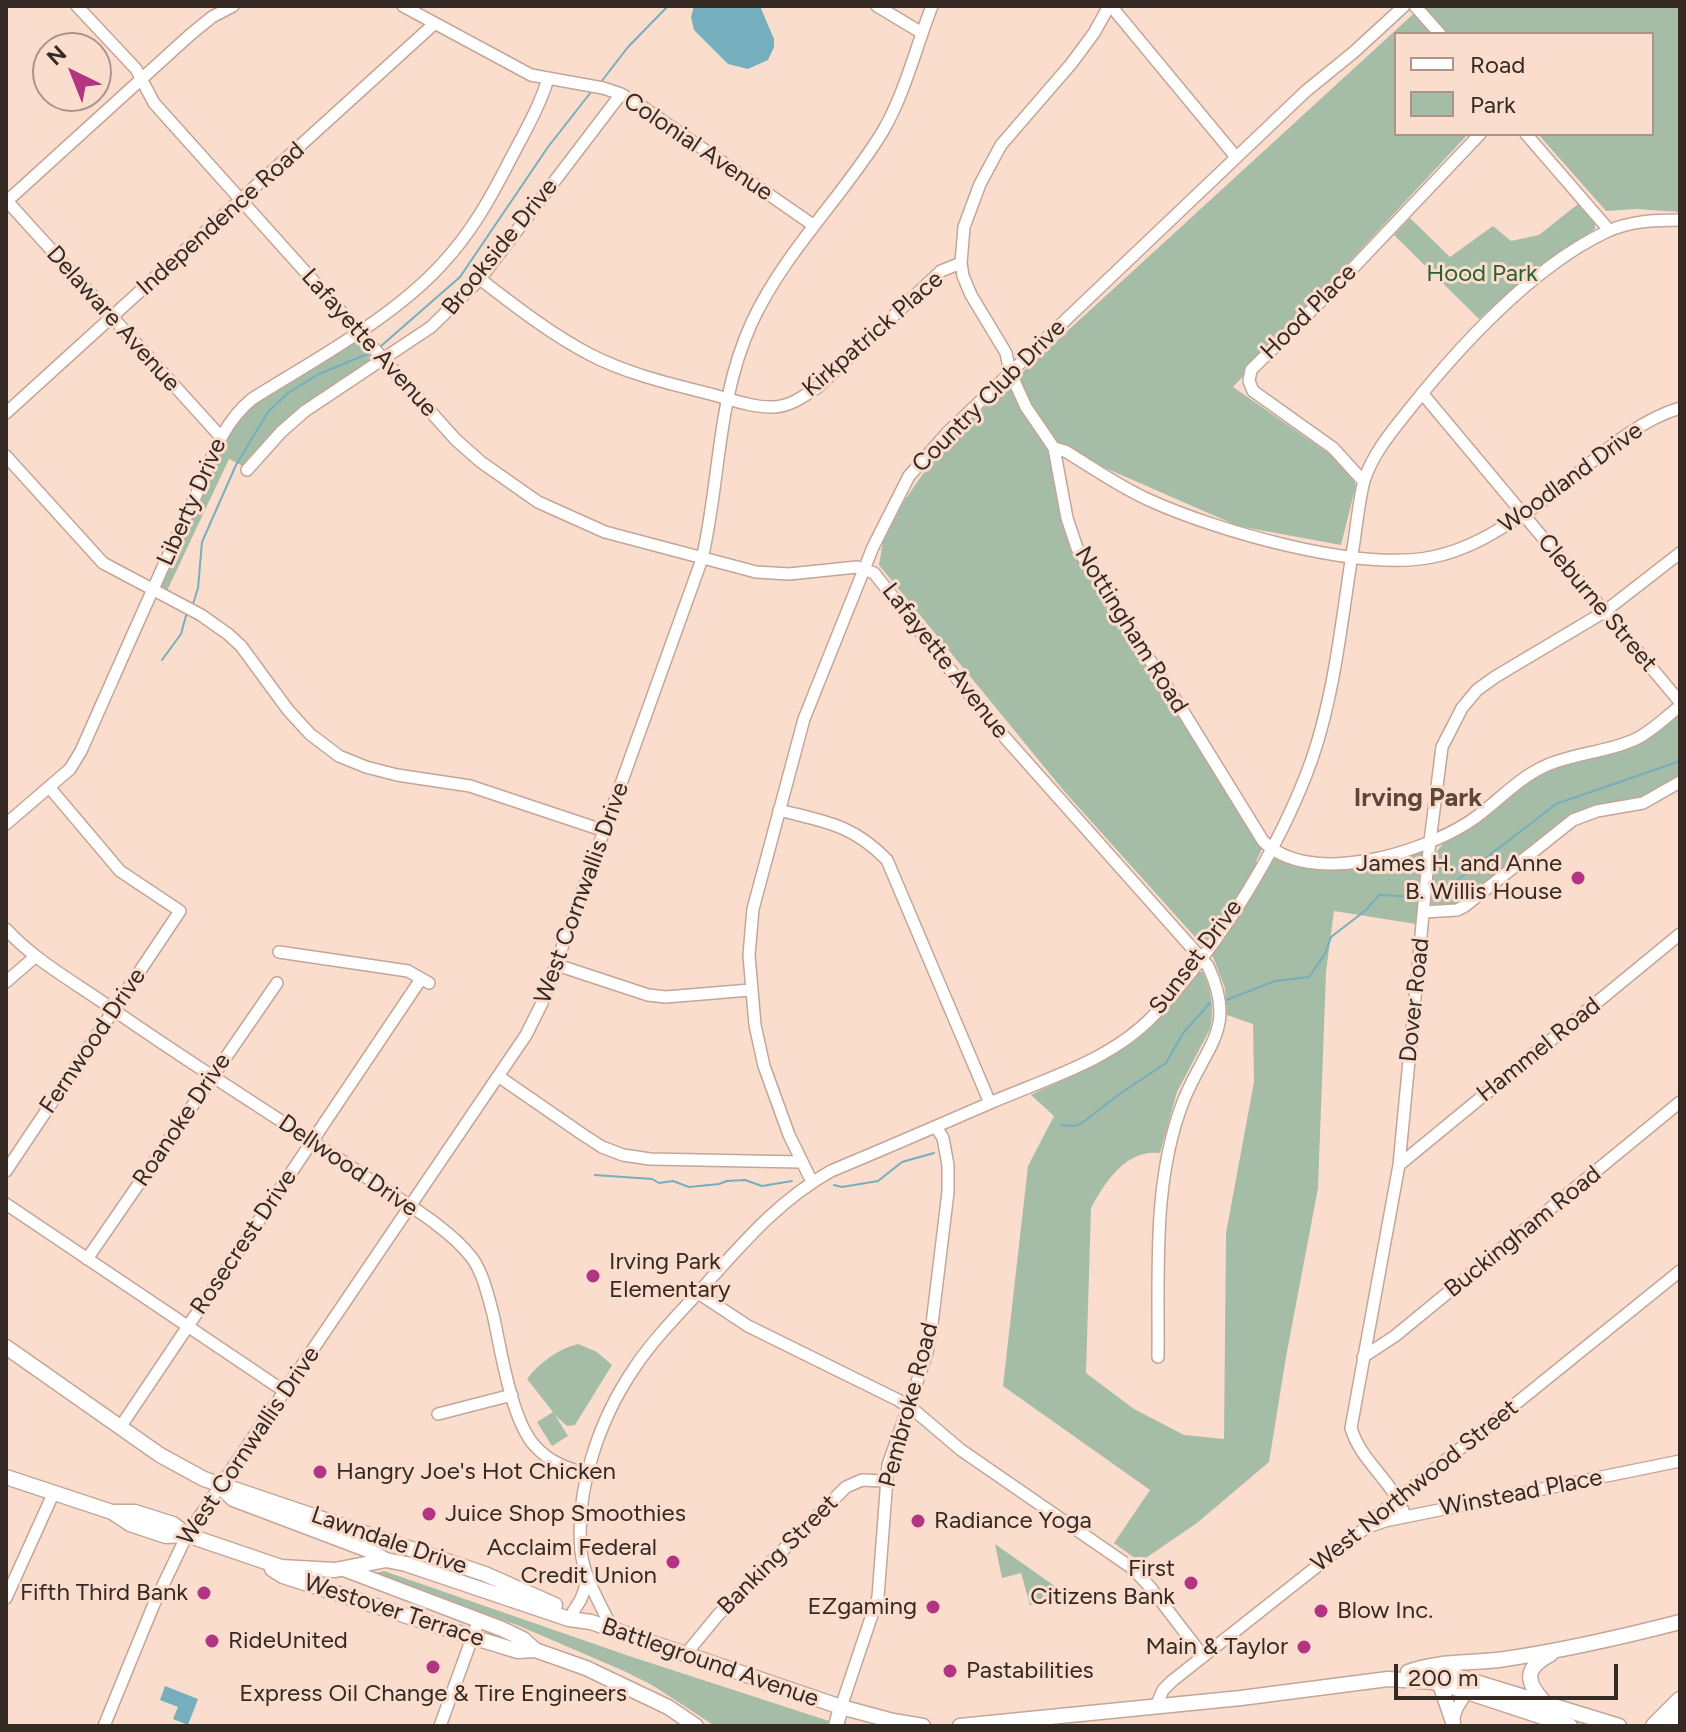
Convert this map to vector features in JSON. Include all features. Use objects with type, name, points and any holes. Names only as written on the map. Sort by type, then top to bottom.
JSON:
[{"type":"highway","points":[[1669,1723],[1680,1700]]},
{"type":"main road","name":"Lawndale Drive","points":[[6,1347],[178,1466],[220,1487],[233,1499],[368,1550],[386,1560]]},
{"type":"main road","name":"Battleground Avenue","points":[[6,1477],[112,1512],[130,1524],[166,1536],[187,1535],[258,1560],[292,1568],[343,1569],[386,1560],[569,1619],[591,1622]]},
{"type":"main road","name":"Lawndale Drive","points":[[220,1487],[242,1491],[471,1569],[555,1605]]},
{"type":"main road","points":[[386,1560],[393,1556],[407,1556],[555,1605]]},
{"type":"main road","name":"Westover Terrace","points":[[258,1560],[283,1576],[366,1603],[518,1651],[535,1650]]},
{"type":"main road","name":"Westover Terrace","points":[[343,1569],[479,1619],[523,1639],[535,1650],[627,1685],[696,1726]]},
{"type":"main road","points":[[366,1603],[378,1590],[432,1601]]},
{"type":"main road","name":"Battleground Avenue","points":[[555,1605],[591,1622],[841,1707],[923,1726]]},
{"type":"main road","points":[[960,1726],[1241,1698],[1388,1679],[1426,1665],[1493,1661],[1554,1652],[1680,1622]]},
{"type":"main road","points":[[1544,1702],[1531,1685],[1530,1674],[1536,1663],[1554,1652]]},
{"type":"main road","points":[[1471,1686],[1493,1661]]},
{"type":"main road","points":[[1408,1672],[1438,1672],[1570,1726]]},
{"type":"main road","points":[[1388,1679],[1471,1686],[1544,1702],[1619,1726]]},
{"type":"main road","points":[[1440,1684],[1453,1724]]},
{"type":"main road","name":"Pembroke Road","points":[[836,1726],[841,1707]]},
{"type":"street","name":"Lafayette Avenue","points":[[77,6],[136,69],[154,103],[456,440],[482,463],[538,502],[605,532],[756,572],[789,574],[857,567],[874,573],[992,723],[1201,958],[1215,981],[1222,1011],[1219,1028],[1182,1103],[1166,1159],[1161,1206],[1158,1357]]},
{"type":"street","points":[[7,201],[191,34],[212,17],[233,6]]},
{"type":"street","name":"Colonial Avenue","points":[[403,6],[531,75],[621,94],[813,225]]},
{"type":"street","points":[[877,6],[922,33]]},
{"type":"street","name":"West Cornwallis Drive","points":[[104,1726],[154,1604],[187,1535],[534,1021],[557,965],[702,559],[710,523],[726,399],[752,322],[774,282],[884,128],[932,6]]},
{"type":"street","points":[[1110,6],[1236,157]]},
{"type":"street","name":"Nottingham Road","points":[[1110,6],[1071,64],[1001,145],[971,206],[964,227],[961,263],[971,295],[1006,353],[1010,372],[1026,407],[1054,448],[1067,518],[1077,548],[1271,850]]},
{"type":"street","name":"Country Club Drive","points":[[812,1182],[800,1162],[764,1066],[750,990],[753,909],[804,719],[889,513],[909,476],[949,431],[1306,91],[1404,6]]},
{"type":"street","points":[[1415,6],[1438,32]]},
{"type":"street","name":"Independence Road","points":[[6,413],[434,24]]},
{"type":"street","name":"Liberty Drive","points":[[6,824],[70,769],[81,751],[220,436],[236,412],[360,331],[423,284],[462,240],[488,202],[542,100],[548,79]]},
{"type":"street","name":"Brookside Drive","points":[[247,470],[305,411],[431,327],[480,279],[621,94]]},
{"type":"street","name":"Hood Place","points":[[1364,482],[1333,448],[1253,391],[1249,381],[1251,370],[1336,286],[1478,136]]},
{"type":"street","points":[[1528,136],[1609,230]]},
{"type":"street","name":"Delaware Avenue","points":[[7,201],[220,436]]},
{"type":"street","name":"Sunset Drive","points":[[612,1629],[588,1580],[581,1545],[583,1493],[606,1420],[635,1367],[763,1220],[812,1182],[1106,1052],[1151,1018],[1201,958],[1271,850],[1310,763],[1323,723],[1364,482],[1383,444],[1453,355],[1498,311],[1564,256],[1609,230],[1632,223],[1680,220]]},
{"type":"street","name":"Kirkpatrick Place","points":[[480,279],[522,311],[589,354],[655,380],[726,399],[774,407],[804,397],[941,271],[961,263]]},
{"type":"street","name":"Cleburne Street","points":[[1422,393],[1680,704]]},
{"type":"street","name":"Woodland Drive","points":[[1054,448],[1065,451],[1149,501],[1175,510],[1274,542],[1385,562],[1434,557],[1477,543],[1563,488],[1647,423],[1680,408]]},
{"type":"street","points":[[6,456],[103,563],[211,620],[228,634],[241,646],[288,710],[310,734],[339,756],[397,775],[470,786],[605,831]]},
{"type":"street","name":"Dover Road","points":[[1405,1517],[1398,1499],[1361,1452],[1351,1428],[1399,1165],[1442,747],[1462,708],[1477,690],[1604,612],[1680,553]]},
{"type":"street","points":[[1271,850],[1330,864],[1383,858],[1430,841],[1470,821],[1520,780],[1542,768],[1562,759],[1639,738],[1680,704]]},
{"type":"street","points":[[1424,912],[1457,910],[1465,906],[1573,820],[1597,811],[1643,803],[1680,782]]},
{"type":"street","name":"Fernwood Drive","points":[[6,1171],[180,911],[120,871],[49,787]]},
{"type":"street","points":[[779,810],[858,833],[887,860],[990,1103]]},
{"type":"street","name":"Dellwood Drive","points":[[6,929],[36,956],[211,1077],[313,1141],[462,1245],[475,1262],[488,1296],[523,1429],[534,1446],[566,1468],[588,1474]]},
{"type":"street","name":"Hammel Road","points":[[1399,1165],[1680,934]]},
{"type":"street","name":"Rosecrest Drive","points":[[121,1426],[425,981],[408,971],[279,952]]},
{"type":"street","points":[[6,982],[36,956]]},
{"type":"street","points":[[557,965],[648,995],[666,997],[750,990]]},
{"type":"street","name":"Roanoke Drive","points":[[87,1259],[277,983]]},
{"type":"street","points":[[498,1076],[602,1147],[623,1155],[650,1159],[800,1162]]},
{"type":"street","name":"Buckingham Road","points":[[1363,1357],[1407,1327],[1680,1102]]},
{"type":"street","name":"Pembroke Road","points":[[841,1707],[878,1597],[884,1481],[892,1449],[927,1353],[948,1192],[948,1165],[943,1138],[936,1127]]},
{"type":"street","points":[[6,1204],[284,1391]]},
{"type":"street","name":"West Northwood Street","points":[[1156,1706],[1163,1690],[1203,1656],[1363,1530],[1680,1271]]},
{"type":"street","points":[[698,1293],[748,1326],[907,1406],[961,1450],[1132,1568],[1203,1656]]},
{"type":"street","points":[[438,1414],[512,1395]]},
{"type":"street","name":"Winstead Place","points":[[1363,1530],[1385,1521],[1680,1461]]},
{"type":"street","name":"Banking Street","points":[[685,1655],[718,1615],[846,1487],[862,1480],[884,1481]]},
{"type":"street","points":[[6,1598],[54,1492]]},
{"type":"street","points":[[573,1612],[588,1580]]},
{"type":"street","points":[[440,1726],[479,1619]]},
{"type":"street","points":[[1453,1724],[1457,1708],[1471,1686]]},
{"type":"green space","points":[[1422,6],[1680,6],[1680,212],[1636,209],[1606,211],[1540,136],[1654,136],[1654,32],[1394,32],[1394,136],[1466,136],[1233,387],[1341,462],[1356,485],[1341,545],[1238,526],[1062,449],[1056,481],[1072,547],[1262,849],[1256,861],[1264,875],[1276,858],[1349,866],[1382,862],[1420,851],[1424,855],[1416,924],[1334,911],[1326,972],[1318,1188],[1269,1462],[1197,1523],[1140,1562],[1114,1543],[1150,1490],[1003,1386],[1028,1166],[1054,1116],[1031,1095],[1097,1064],[1135,1041],[1161,1017],[1198,972],[1203,972],[1211,1000],[1210,1029],[1177,1092],[1160,1153],[1137,1156],[1119,1168],[1091,1208],[1086,1373],[1134,1409],[1184,1435],[1224,1439],[1226,1233],[1254,1082],[1253,1024],[1227,1015],[1225,988],[1213,957],[1064,791],[879,565],[885,529],[942,446]]},
{"type":"green space","name":"Hood Park","points":[[1578,204],[1595,224],[1595,229],[1519,283],[1479,319],[1394,235],[1410,218],[1450,257],[1493,226],[1511,241],[1539,235]]},
{"type":"green space","points":[[358,339],[375,357],[292,415],[245,467],[229,459],[166,593],[157,589],[225,433],[243,411]]},
{"type":"green space","points":[[1680,712],[1679,777],[1639,799],[1571,817],[1461,902],[1452,906],[1434,907],[1431,904],[1434,855],[1445,841],[1461,834],[1522,784],[1540,774],[1587,757]]},
{"type":"green space","points":[[578,1344],[597,1352],[612,1365],[575,1425],[567,1426],[555,1415],[568,1436],[552,1446],[537,1422],[553,1412],[527,1379],[550,1357]]},
{"type":"green space","points":[[995,1544],[1073,1599],[1030,1605],[1021,1573],[1002,1578]]},
{"type":"green space","points":[[384,1571],[829,1721],[827,1726],[715,1726],[652,1685],[624,1671],[517,1625],[371,1574]]},
{"type":"water","points":[[694,6],[760,6],[774,39],[768,60],[748,69],[728,64],[694,30],[691,17]]},
{"type":"water","points":[[165,1686],[198,1699],[188,1725],[173,1719],[178,1707],[160,1700]]},
{"type":"waterway","points":[[601,82],[628,47],[668,6]]},
{"type":"waterway","points":[[381,346],[460,277],[548,147],[591,92]]},
{"type":"waterway","points":[[193,604],[198,588],[202,542],[236,465],[268,412],[288,393],[319,374],[370,353]]},
{"type":"waterway","points":[[162,660],[181,634],[187,612]]},
{"type":"waterway","points":[[1434,898],[1556,804],[1680,761]]},
{"type":"waterway","points":[[1226,1000],[1275,981],[1309,977],[1325,954],[1331,937],[1366,910],[1379,895],[1418,897]]},
{"type":"waterway","points":[[1061,1125],[1076,1126],[1166,1063],[1183,1033],[1210,1003]]},
{"type":"waterway","points":[[834,1185],[842,1187],[878,1181],[902,1162],[934,1153]]},
{"type":"waterway","points":[[595,1175],[652,1179],[659,1183],[673,1181],[689,1187],[727,1181],[745,1180],[762,1186],[792,1181]]},
{"type":"place","name":"James H. and Anne B. Willis House","points":[[1578,878]]},
{"type":"place","name":"Irving Park Elementary","points":[[593,1276]]},
{"type":"place","name":"Hangry Joe's Hot Chicken","points":[[320,1472]]},
{"type":"place","name":"Juice Shop Smoothies","points":[[429,1514]]},
{"type":"place","name":"Radiance Yoga","points":[[918,1521]]},
{"type":"place","name":"Acclaim Federal Credit Union","points":[[673,1562]]},
{"type":"place","name":"First Citizens Bank","points":[[1191,1583]]},
{"type":"place","name":"Fifth Third Bank","points":[[204,1593]]},
{"type":"place","name":"EZgaming","points":[[933,1607]]},
{"type":"place","name":"Blow Inc.","points":[[1321,1611]]},
{"type":"place","name":"RideUnited","points":[[212,1641]]},
{"type":"place","name":"Main & Taylor","points":[[1304,1647]]},
{"type":"place","name":"Express Oil Change & Tire Engineers","points":[[433,1667]]},
{"type":"place","name":"Pastabilities","points":[[950,1671]]},
{"type":"district","name":"Irving Park","points":[[1418,798]]}]
